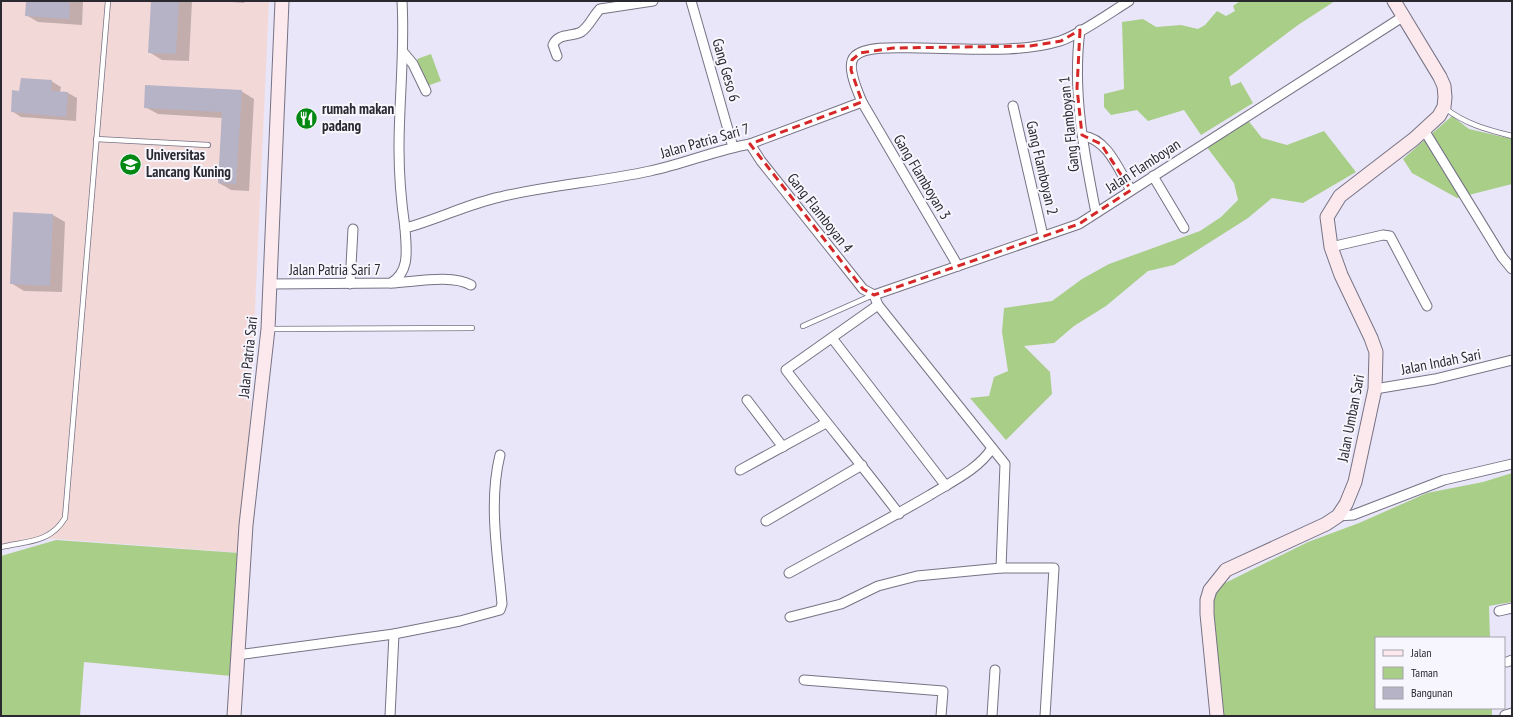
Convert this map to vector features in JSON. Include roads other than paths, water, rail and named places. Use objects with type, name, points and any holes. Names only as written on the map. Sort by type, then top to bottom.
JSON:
[{"type":"street","name":"Jalan Patria Sari","points":[[234,716],[246,525],[268,329],[282,1]]},
{"type":"street","points":[[402,1],[403,52],[399,184],[405,228]]},
{"type":"street","points":[[557,56],[553,45],[555,40],[558,37],[582,31],[600,10],[653,1]]},
{"type":"street","name":"Gang Geso 6","points":[[691,1],[733,147]]},
{"type":"street","points":[[862,102],[851,70],[852,60],[860,53],[874,49],[1030,46],[1061,41],[1129,1]]},
{"type":"street","points":[[1394,1],[1444,86],[1444,107]]},
{"type":"street","name":"Jalan Flamboyan","points":[[874,295],[1078,224],[1404,16]]},
{"type":"street","name":"Gang Flamboyan 1","points":[[1080,30],[1077,88],[1084,154],[1096,213]]},
{"type":"street","points":[[403,52],[413,64],[426,91]]},
{"type":"street","name":"Jalan Patria Sari 7","points":[[269,284],[391,283],[403,273],[406,261],[405,228],[426,223],[459,209],[498,197],[535,189],[650,171],[733,147],[750,144],[862,102]]},
{"type":"street","name":"Gang Flamboyan 3","points":[[862,102],[958,266]]},
{"type":"street","name":"Gang Flamboyan 2","points":[[1014,106],[1043,236]]},
{"type":"street","name":"Jalan Umban Sari","points":[[1338,516],[1351,494],[1375,389],[1376,352],[1371,338],[1341,276],[1331,247],[1327,216],[1340,196],[1424,130],[1439,116],[1444,107]]},
{"type":"street","points":[[1424,130],[1502,257],[1512,269]]},
{"type":"street","points":[[1083,136],[1095,140],[1101,144],[1109,154],[1131,190]]},
{"type":"street","name":"Gang Flamboyan 4","points":[[750,144],[776,180],[863,289],[874,295]]},
{"type":"street","points":[[1153,176],[1184,228]]},
{"type":"street","points":[[350,284],[353,229]]},
{"type":"street","points":[[1331,247],[1388,235],[1391,237],[1427,306]]},
{"type":"street","points":[[391,283],[447,280],[460,281],[472,285]]},
{"type":"street","points":[[874,295],[878,306],[1005,464],[1001,568]]},
{"type":"street","points":[[878,306],[786,370],[826,423],[862,465],[899,514]]},
{"type":"street","points":[[832,338],[946,486]]},
{"type":"street","name":"Jalan Indah Sari","points":[[1375,389],[1435,379],[1512,360]]},
{"type":"street","points":[[747,400],[783,447]]},
{"type":"street","points":[[740,470],[826,423]]},
{"type":"street","points":[[788,573],[899,514],[946,486],[985,459],[992,448]]},
{"type":"street","points":[[237,655],[394,634],[460,622],[498,612],[501,608],[496,525],[496,472],[500,455]]},
{"type":"street","points":[[1218,716],[1207,614],[1207,600],[1210,590],[1226,570],[1313,530],[1338,516],[1353,515],[1444,480],[1512,464]]},
{"type":"street","points":[[766,521],[862,465]]},
{"type":"street","points":[[790,617],[841,604],[878,586],[917,576],[1001,568],[1054,568],[1045,716]]},
{"type":"street","points":[[1499,611],[1512,608]]},
{"type":"street","points":[[390,716],[394,634]]},
{"type":"street","points":[[992,716],[995,670]]},
{"type":"street","points":[[804,680],[943,691],[941,716]]},
{"type":"lane","points":[[1,546],[51,535],[59,529],[65,518],[108,1]]},
{"type":"lane","points":[[1444,107],[1456,117],[1475,126],[1512,136]]},
{"type":"lane","points":[[96,139],[208,145]]},
{"type":"lane","points":[[803,326],[874,295]]},
{"type":"lane","points":[[268,329],[472,328]]},
{"type":"place","name":"rumah makan padang","points":[[306,118]]},
{"type":"place","name":"Universitas Lancang Kuning","points":[[131,164]]}]
